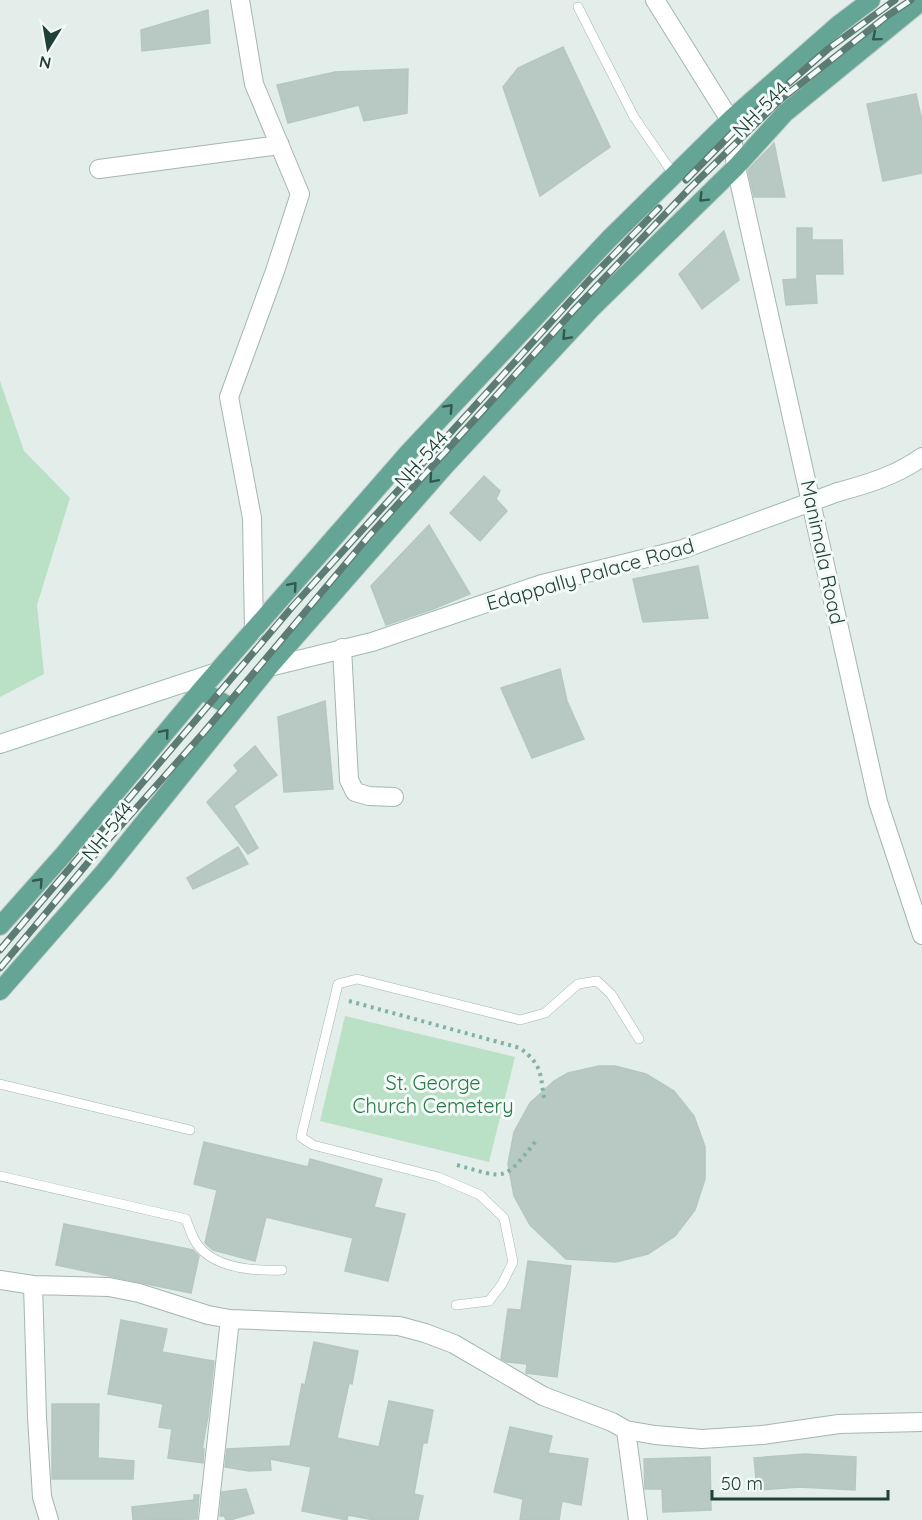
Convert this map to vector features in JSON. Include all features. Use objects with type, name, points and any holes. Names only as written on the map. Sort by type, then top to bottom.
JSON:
[{"type":"main road","name":"NH-544","points":[[0,926],[64,854],[201,690],[408,453],[609,239],[730,120],[838,25],[871,0]]},
{"type":"main road","name":"NH-544","points":[[0,992],[104,872],[269,667],[476,432],[592,308],[736,167],[785,113],[922,1]]},
{"type":"main road","points":[[201,690],[234,710]]},
{"type":"street","points":[[240,0],[254,84],[300,194],[275,271],[229,397],[252,518],[254,631]]},
{"type":"street","points":[[655,0],[730,120]]},
{"type":"street","name":"Manimala Road","points":[[730,120],[736,167],[878,802],[922,935]]},
{"type":"street","points":[[99,169],[280,145]]},
{"type":"street","name":"Edappally Palace Road","points":[[269,667],[372,642],[542,584],[682,549],[838,492],[868,484],[905,469],[922,457]]},
{"type":"street","points":[[342,648],[349,780],[355,792],[369,796],[394,797]]},
{"type":"street","points":[[0,744],[217,672]]},
{"type":"street","points":[[0,1280],[33,1285],[109,1287],[139,1293],[208,1315],[230,1319],[399,1326],[454,1344],[543,1396],[612,1422],[626,1430],[655,1435],[702,1439],[762,1435],[839,1424],[922,1422]]},
{"type":"street","points":[[33,1285],[37,1428],[42,1497],[49,1520]]},
{"type":"street","points":[[208,1520],[230,1319]]},
{"type":"street","points":[[626,1430],[638,1520]]},
{"type":"lane","points":[[579,8],[634,117],[674,175]]},
{"type":"lane","points":[[456,1305],[489,1301],[502,1284],[513,1262],[504,1218],[480,1195],[438,1177],[313,1145],[301,1137],[338,984],[357,980],[520,1020],[545,1013],[578,984],[597,981],[611,994],[639,1039]]},
{"type":"lane","points":[[0,1084],[190,1131]]},
{"type":"lane","points":[[0,1176],[186,1219],[193,1238],[202,1250],[227,1264],[262,1271],[282,1270]]},
{"type":"path","points":[[335,997],[520,1048],[534,1059],[539,1068],[543,1098]]},
{"type":"path","points":[[450,1163],[495,1175],[507,1174],[536,1141]]},
{"type":"green space","points":[[0,381],[24,451],[70,498],[37,605],[44,674],[0,697]]},
{"type":"green space","name":"St. George Church Cemetery","points":[[345,1016],[515,1057],[489,1162],[320,1121]]},
{"type":"building","points":[[208,10],[210,43],[142,51],[141,30]]},
{"type":"building","points":[[563,47],[610,147],[540,196],[503,87],[518,68]]},
{"type":"building","points":[[408,69],[407,113],[364,121],[359,105],[288,123],[277,85],[335,72]]},
{"type":"building","points":[[916,94],[922,121],[922,173],[883,181],[867,104]]},
{"type":"building","points":[[774,143],[785,197],[754,197],[748,170]]},
{"type":"building","points":[[797,228],[812,228],[812,240],[842,240],[843,274],[815,274],[817,303],[786,305],[783,280],[797,279]]},
{"type":"building","points":[[724,231],[739,280],[702,309],[679,274]]},
{"type":"building","points":[[484,476],[500,491],[496,499],[507,511],[480,541],[450,513]]},
{"type":"building","points":[[429,525],[470,594],[386,625],[371,586]]},
{"type":"building","points":[[698,566],[708,618],[643,622],[633,579]]},
{"type":"building","points":[[560,669],[567,701],[584,739],[532,758],[501,688]]},
{"type":"building","points":[[325,701],[333,789],[284,792],[278,717]]},
{"type":"building","points":[[255,746],[277,775],[234,806],[258,848],[248,854],[207,802],[238,771],[234,765]]},
{"type":"building","points":[[238,847],[248,864],[193,889],[187,878]]},
{"type":"building","points":[[599,1066],[615,1066],[646,1074],[674,1091],[694,1116],[705,1147],[705,1179],[695,1210],[675,1236],[648,1254],[616,1262],[566,1259],[530,1225],[514,1196],[508,1164],[514,1132],[530,1103],[554,1081],[568,1073]]},
{"type":"building","points":[[204,1142],[308,1167],[310,1159],[382,1179],[374,1207],[405,1214],[388,1281],[345,1271],[353,1238],[266,1217],[255,1261],[213,1250],[205,1243],[217,1190],[194,1184]]},
{"type":"building","points":[[64,1224],[193,1250],[199,1256],[191,1293],[56,1265]]},
{"type":"building","points":[[528,1261],[571,1266],[557,1377],[526,1373],[527,1364],[507,1362],[501,1359],[508,1309],[521,1310]]},
{"type":"building","points":[[121,1320],[167,1329],[162,1352],[214,1361],[202,1450],[204,1449],[203,1463],[168,1458],[172,1429],[159,1427],[163,1404],[108,1394]]},
{"type":"building","points":[[314,1342],[358,1351],[352,1384],[349,1383],[337,1438],[379,1447],[389,1401],[433,1410],[427,1443],[423,1443],[414,1494],[423,1496],[418,1520],[374,1520],[348,1515],[347,1520],[302,1511],[311,1467],[270,1459],[271,1470],[249,1471],[225,1467],[227,1449],[290,1446],[302,1384],[305,1385]]},
{"type":"building","points":[[52,1404],[99,1404],[98,1458],[134,1461],[133,1479],[52,1479]]},
{"type":"building","points":[[510,1427],[552,1436],[548,1453],[588,1459],[581,1505],[562,1501],[559,1520],[520,1520],[523,1499],[494,1492]]},
{"type":"building","points":[[805,1454],[856,1457],[855,1490],[799,1487],[757,1490],[754,1458]]},
{"type":"building","points":[[710,1457],[711,1510],[663,1512],[662,1489],[645,1489],[644,1459]]},
{"type":"building","points":[[246,1489],[254,1513],[230,1520],[220,1516],[222,1492]]},
{"type":"building","points":[[194,1495],[199,1495],[197,1519],[133,1520],[132,1507],[194,1500]]},
{"type":"railway","points":[[789,83],[828,49],[895,0]]},
{"type":"railway","points":[[0,968],[91,859],[204,732],[369,536],[573,311],[689,189],[780,100],[887,16],[911,0]]},
{"type":"railway","points":[[686,180],[743,122],[773,97]]},
{"type":"railway","points":[[0,950],[293,606],[591,278],[659,208]]}]
